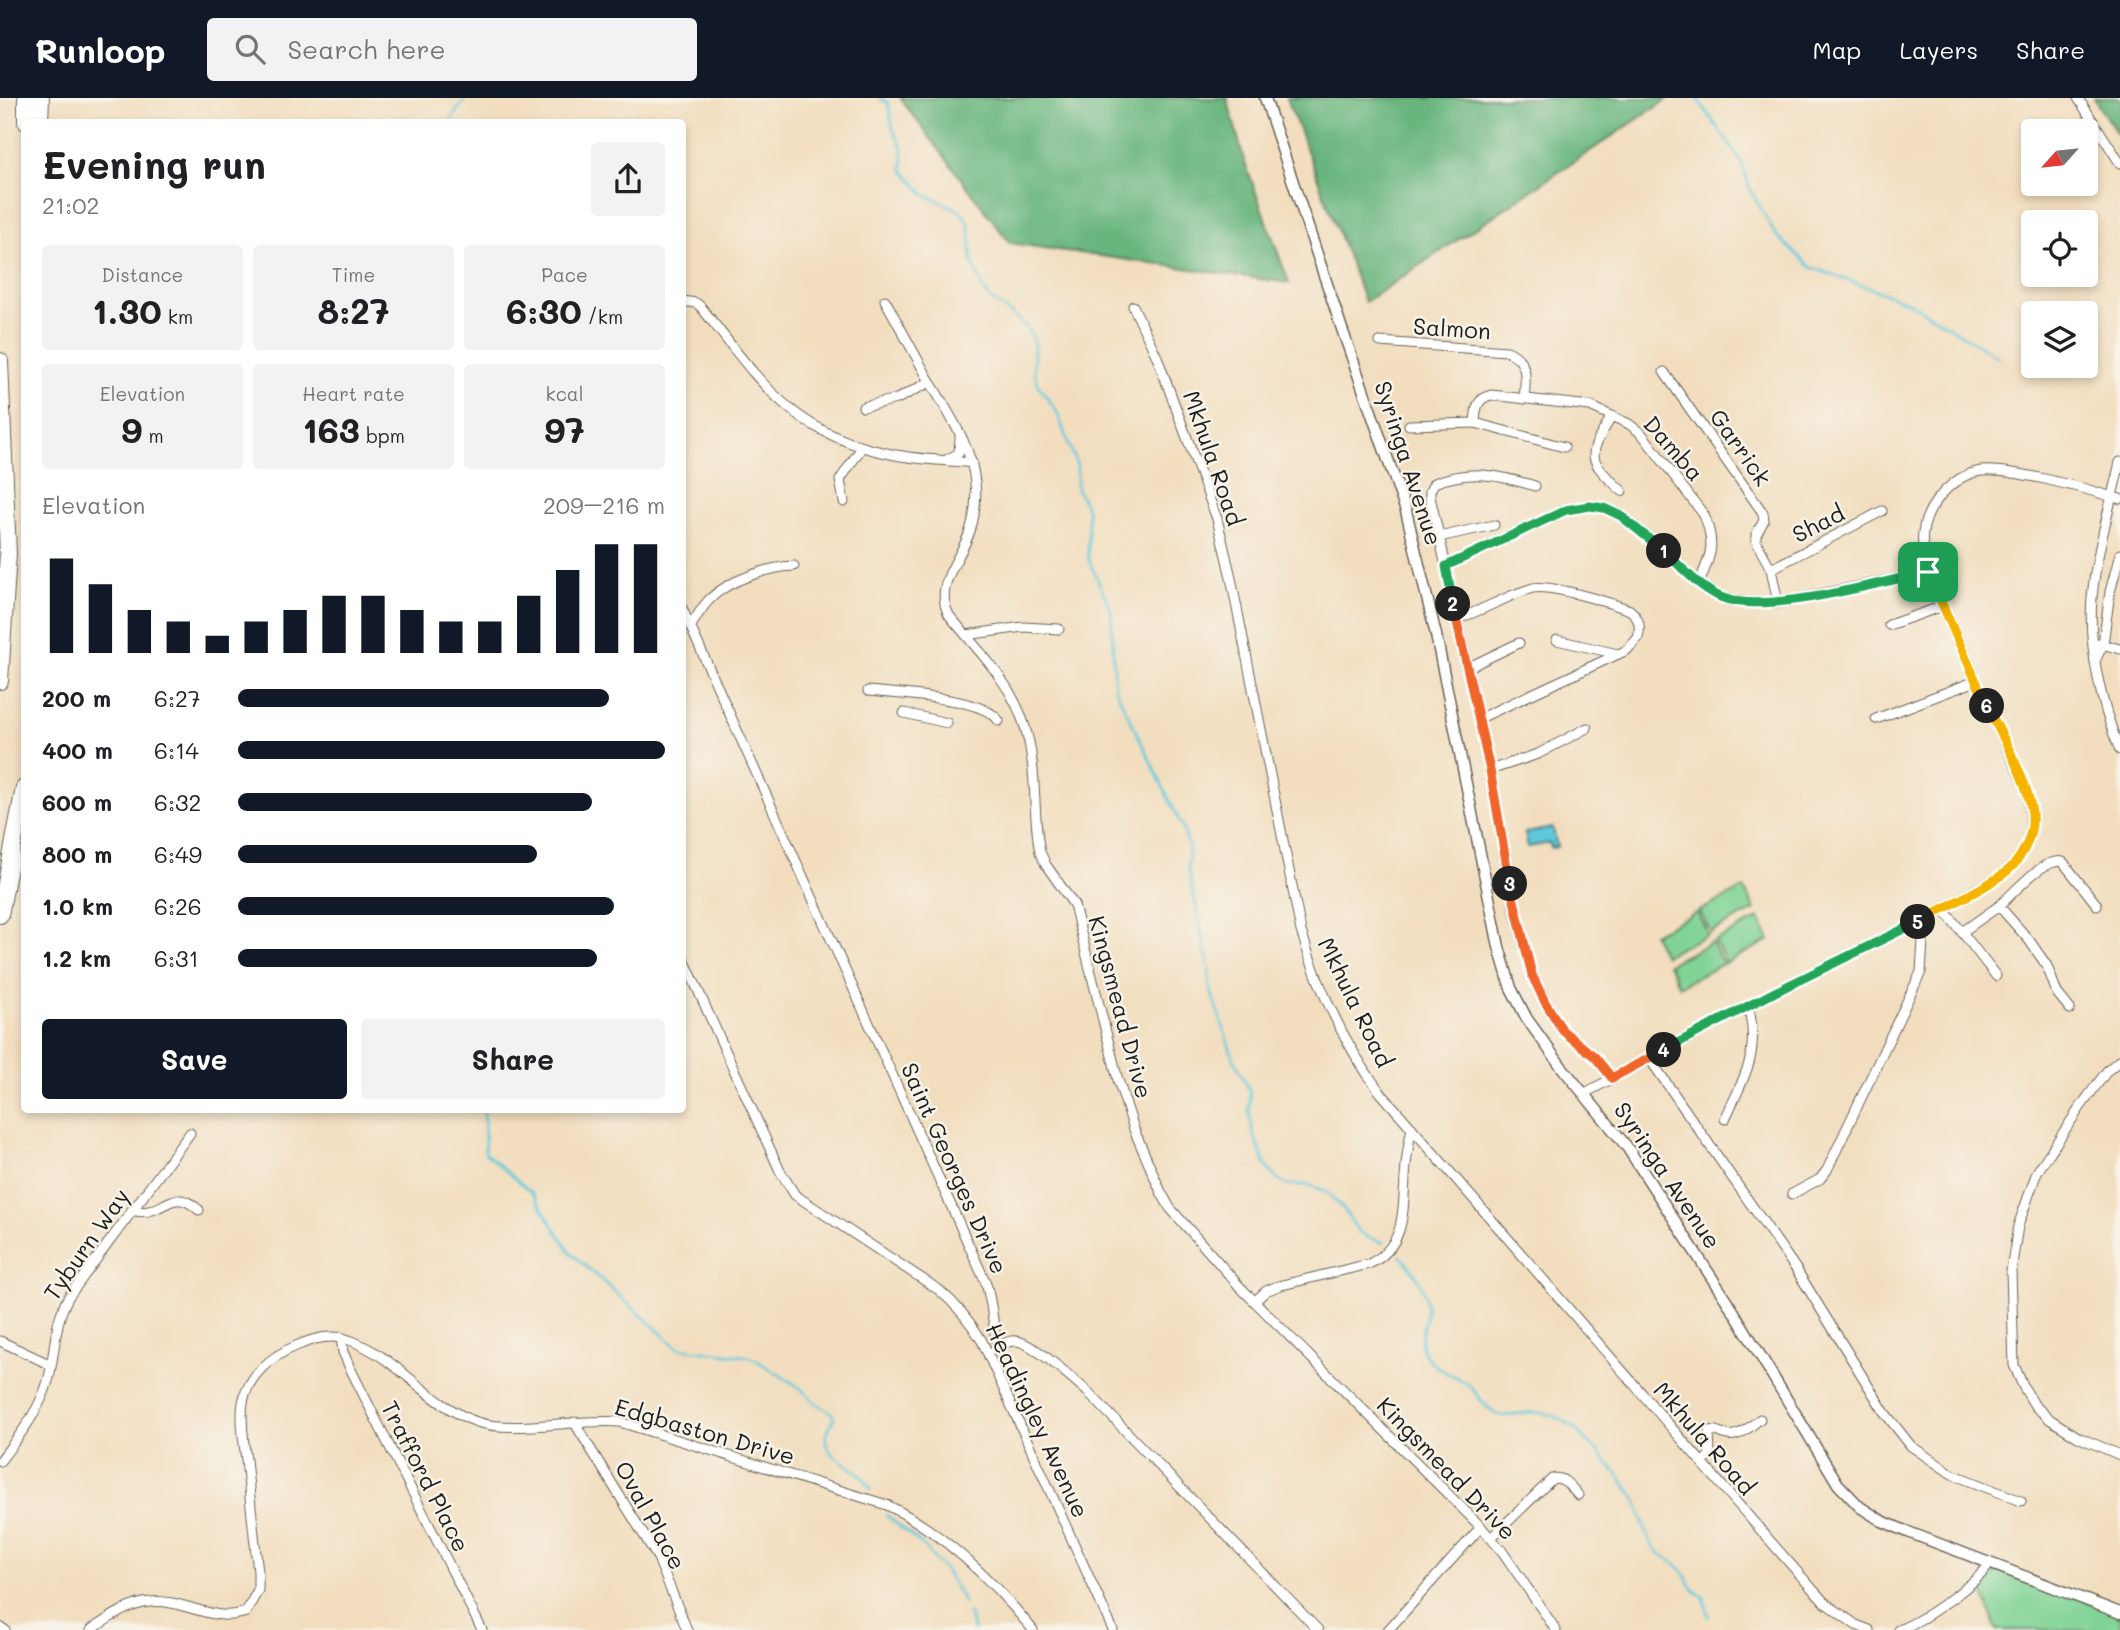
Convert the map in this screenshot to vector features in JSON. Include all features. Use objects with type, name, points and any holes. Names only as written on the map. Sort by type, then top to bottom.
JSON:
[{"type":"highway","points":[[26,98],[26,119]]},
{"type":"highway","points":[[40,119],[41,98]]},
{"type":"highway","points":[[0,362],[8,554],[0,681]]},
{"type":"highway","points":[[0,915],[21,804]]},
{"type":"street","name":"Syringa Avenue","points":[[1265,98],[1342,329],[1404,503],[1437,635],[1506,973],[1527,1019],[1561,1066],[1627,1147],[1679,1225],[1847,1496],[1882,1521],[2120,1613]]},
{"type":"street","points":[[2078,98],[2120,163]]},
{"type":"street","name":"Kingsmead Drive","points":[[885,300],[960,434],[972,463],[976,510],[970,533],[949,574],[943,598],[949,615],[1004,680],[1021,713],[1032,760],[1040,852],[1074,905],[1118,1080],[1153,1176],[1170,1208],[1213,1259],[1492,1538],[1556,1630]]},
{"type":"street","points":[[686,302],[701,307],[759,380],[792,412],[812,426],[841,440],[895,455],[972,463]]},
{"type":"street","name":"Mkhula Road","points":[[1133,306],[1157,357],[1217,519],[1233,585],[1304,942],[1322,987],[1362,1068],[1824,1602],[1856,1625],[1869,1630]]},
{"type":"street","name":"Salmon","points":[[1380,341],[1507,351],[1520,358],[1523,364],[1526,374],[1524,399]]},
{"type":"street","name":"Garrick","points":[[1664,372],[1763,513],[1764,520],[1756,535],[1756,541],[1771,569],[1778,603]]},
{"type":"street","points":[[863,407],[897,399],[930,382]]},
{"type":"street","name":"Damba","points":[[1475,423],[1482,397],[1491,395],[1590,406],[1642,434],[1704,515],[1711,531],[1711,555],[1699,583]]},
{"type":"street","points":[[1612,416],[1595,443],[1593,453],[1599,469],[1622,491]]},
{"type":"street","points":[[1409,425],[1475,423],[1564,447]]},
{"type":"street","points":[[944,460],[959,453],[960,434]]},
{"type":"street","points":[[844,502],[840,480],[862,447]]},
{"type":"street","points":[[944,460],[967,471],[976,487]]},
{"type":"street","points":[[2098,643],[2092,596],[2116,497],[2120,462]]},
{"type":"street","points":[[1585,1093],[1748,1006],[1920,921],[2003,875],[2022,853],[2029,838],[2032,815],[2026,790],[1928,572],[1922,550],[1923,529],[1930,509],[1957,480],[1976,472],[1999,470],[2116,497]]},
{"type":"street","points":[[1535,486],[1482,473],[1434,483],[1430,491],[1490,770],[1514,907],[1532,975],[1563,1031],[1595,1057],[1612,1078]]},
{"type":"street","points":[[1446,566],[1566,510],[1590,506],[1604,508],[1621,516],[1650,538],[1699,583],[1722,598],[1734,601],[1778,603],[1928,572]]},
{"type":"street","name":"Shad","points":[[1771,569],[1882,512]]},
{"type":"street","points":[[1439,537],[1494,525]]},
{"type":"street","points":[[2120,554],[2096,659],[2103,704],[2120,750]]},
{"type":"street","points":[[691,626],[711,597],[722,590],[761,571],[794,566]]},
{"type":"street","points":[[1456,619],[1522,592],[1544,587],[1630,610],[1639,623],[1638,638],[1632,646],[1478,719]]},
{"type":"street","points":[[1889,625],[1943,606]]},
{"type":"street","name":"Saint Georges Drive","points":[[686,616],[985,1281],[992,1304],[993,1330],[998,1347]]},
{"type":"street","points":[[966,635],[1023,627],[1059,629]]},
{"type":"street","points":[[1557,640],[1618,654]]},
{"type":"street","points":[[1467,668],[1519,643]]},
{"type":"street","points":[[2098,643],[2120,649]]},
{"type":"street","points":[[1876,719],[1976,681]]},
{"type":"street","points":[[868,691],[963,703],[986,709],[999,721]]},
{"type":"street","points":[[904,713],[947,723]]},
{"type":"street","points":[[1490,770],[1538,754],[1587,728]]},
{"type":"street","points":[[1962,932],[1999,906],[2044,865],[2056,860],[2063,862],[2097,905]]},
{"type":"street","points":[[1999,906],[2048,966],[2057,993],[2070,1009]]},
{"type":"street","points":[[1942,908],[1996,976]]},
{"type":"street","points":[[1792,1194],[1820,1179],[1838,1150],[1921,972],[1923,940],[1920,921]]},
{"type":"street","name":"Headingley Avenue","points":[[686,964],[780,1171],[795,1195],[939,1290],[966,1317],[988,1354],[1113,1630]]},
{"type":"street","points":[[1725,1119],[1752,1058],[1753,1033],[1748,1006]]},
{"type":"street","points":[[1649,1058],[1796,1269],[1885,1413],[1911,1447],[1952,1474],[2021,1501]]},
{"type":"street","points":[[2120,1060],[2081,1106],[2037,1172],[2018,1226],[2011,1271],[2014,1365],[2023,1386],[2035,1406],[2051,1420],[2078,1437],[2120,1455]]},
{"type":"street","points":[[1255,1301],[1278,1286],[1369,1264],[1380,1259],[1389,1250],[1396,1241],[1402,1223],[1407,1149],[1412,1128]]},
{"type":"street","name":"Tyburn Way","points":[[0,1461],[29,1423],[41,1401],[51,1366],[60,1311],[190,1133]]},
{"type":"street","points":[[132,1210],[140,1213],[151,1212],[176,1200],[185,1200],[199,1210]]},
{"type":"street","points":[[91,1630],[114,1615],[138,1604],[153,1601],[215,1616],[234,1616],[246,1612],[258,1590],[258,1581],[243,1428],[243,1402],[253,1381],[269,1360],[307,1342],[330,1336],[341,1337]]},
{"type":"street","name":"Edgbaston Drive","points":[[341,1337],[369,1349],[463,1417],[480,1423],[499,1426],[598,1420],[620,1422],[887,1505],[908,1516],[986,1577],[1033,1630]]},
{"type":"street","name":"Trafford Place","points":[[341,1337],[343,1352],[350,1368],[482,1630]]},
{"type":"street","points":[[0,1341],[51,1366]]},
{"type":"street","points":[[988,1354],[1010,1341],[1023,1343],[1070,1376],[1318,1630]]},
{"type":"street","points":[[1702,1463],[1710,1455],[1709,1431],[1715,1430],[1735,1436],[1760,1419]]},
{"type":"street","name":"Oval Place","points":[[574,1422],[657,1558],[687,1630]]},
{"type":"street","points":[[1492,1538],[1552,1479],[1564,1480],[1578,1494]]},
{"type":"street","points":[[1388,1630],[1481,1527]]},
{"type":"street","points":[[1898,1630],[1952,1598],[1978,1578],[1990,1563]]},
{"type":"street","points":[[0,1628],[5,1630]]},
{"type":"green space","points":[[900,98],[1227,98],[1245,163],[1289,283],[1010,243]]},
{"type":"green space","points":[[1287,98],[1669,98],[1365,302]]},
{"type":"green space","points":[[2093,98],[2120,98],[2120,138]]},
{"type":"green space","points":[[1744,888],[1755,910],[1711,932],[1699,911]]},
{"type":"green space","points":[[1697,912],[1708,934],[1664,956],[1653,934]]},
{"type":"green space","points":[[1759,918],[1770,940],[1726,963],[1715,941]]},
{"type":"green space","points":[[1712,942],[1723,964],[1679,986],[1668,964]]},
{"type":"green space","points":[[2000,1569],[2120,1614],[2120,1630],[1997,1630],[1981,1586]]},
{"type":"water","points":[[1553,828],[1557,847],[1551,848],[1550,843],[1528,847],[1525,833]]},
{"type":"waterway","points":[[451,119],[466,98]]},
{"type":"waterway","points":[[880,98],[888,103],[893,129],[903,149],[903,170],[925,195],[961,211],[969,224],[972,261],[983,288],[991,300],[1026,327],[1034,340],[1034,371],[1038,385],[1057,412],[1077,466],[1077,489],[1088,511],[1088,558],[1111,610],[1115,688],[1183,828],[1189,848],[1188,868],[1209,968],[1210,988],[1233,1057],[1250,1092],[1249,1111],[1253,1132],[1265,1164],[1275,1177],[1287,1185],[1309,1185],[1326,1191],[1345,1211],[1357,1230],[1384,1243]]},
{"type":"waterway","points":[[1697,98],[1742,163],[1750,189],[1775,234],[1811,267],[1911,303],[1998,357]]},
{"type":"waterway","points":[[484,1113],[485,1153],[532,1193],[571,1253],[678,1348],[751,1357],[799,1387],[817,1404],[831,1412],[834,1417],[826,1438],[830,1451],[859,1474],[871,1490]]},
{"type":"waterway","points":[[1400,1256],[1417,1277],[1425,1296],[1426,1311],[1421,1340],[1425,1354],[1431,1362],[1468,1385],[1487,1407],[1497,1414],[1545,1414],[1559,1418],[1577,1431],[1633,1495],[1652,1545],[1677,1565],[1693,1589],[1704,1597],[1709,1617]]},
{"type":"waterway","points":[[886,1515],[921,1544],[946,1572],[964,1602]]},
{"type":"waterway","points":[[968,1613],[974,1630]]},
{"type":"route","points":[[1577,506],[1590,506],[1604,508],[1621,516],[1650,538],[1699,583],[1722,598],[1734,601],[1778,603],[1928,572],[2026,790],[2032,815],[2029,838],[2022,853],[2003,875],[1920,921],[1775,992],[1612,1078],[1595,1057],[1563,1031],[1532,975],[1514,907],[1490,770],[1446,566],[1566,510],[1577,506]]}]
